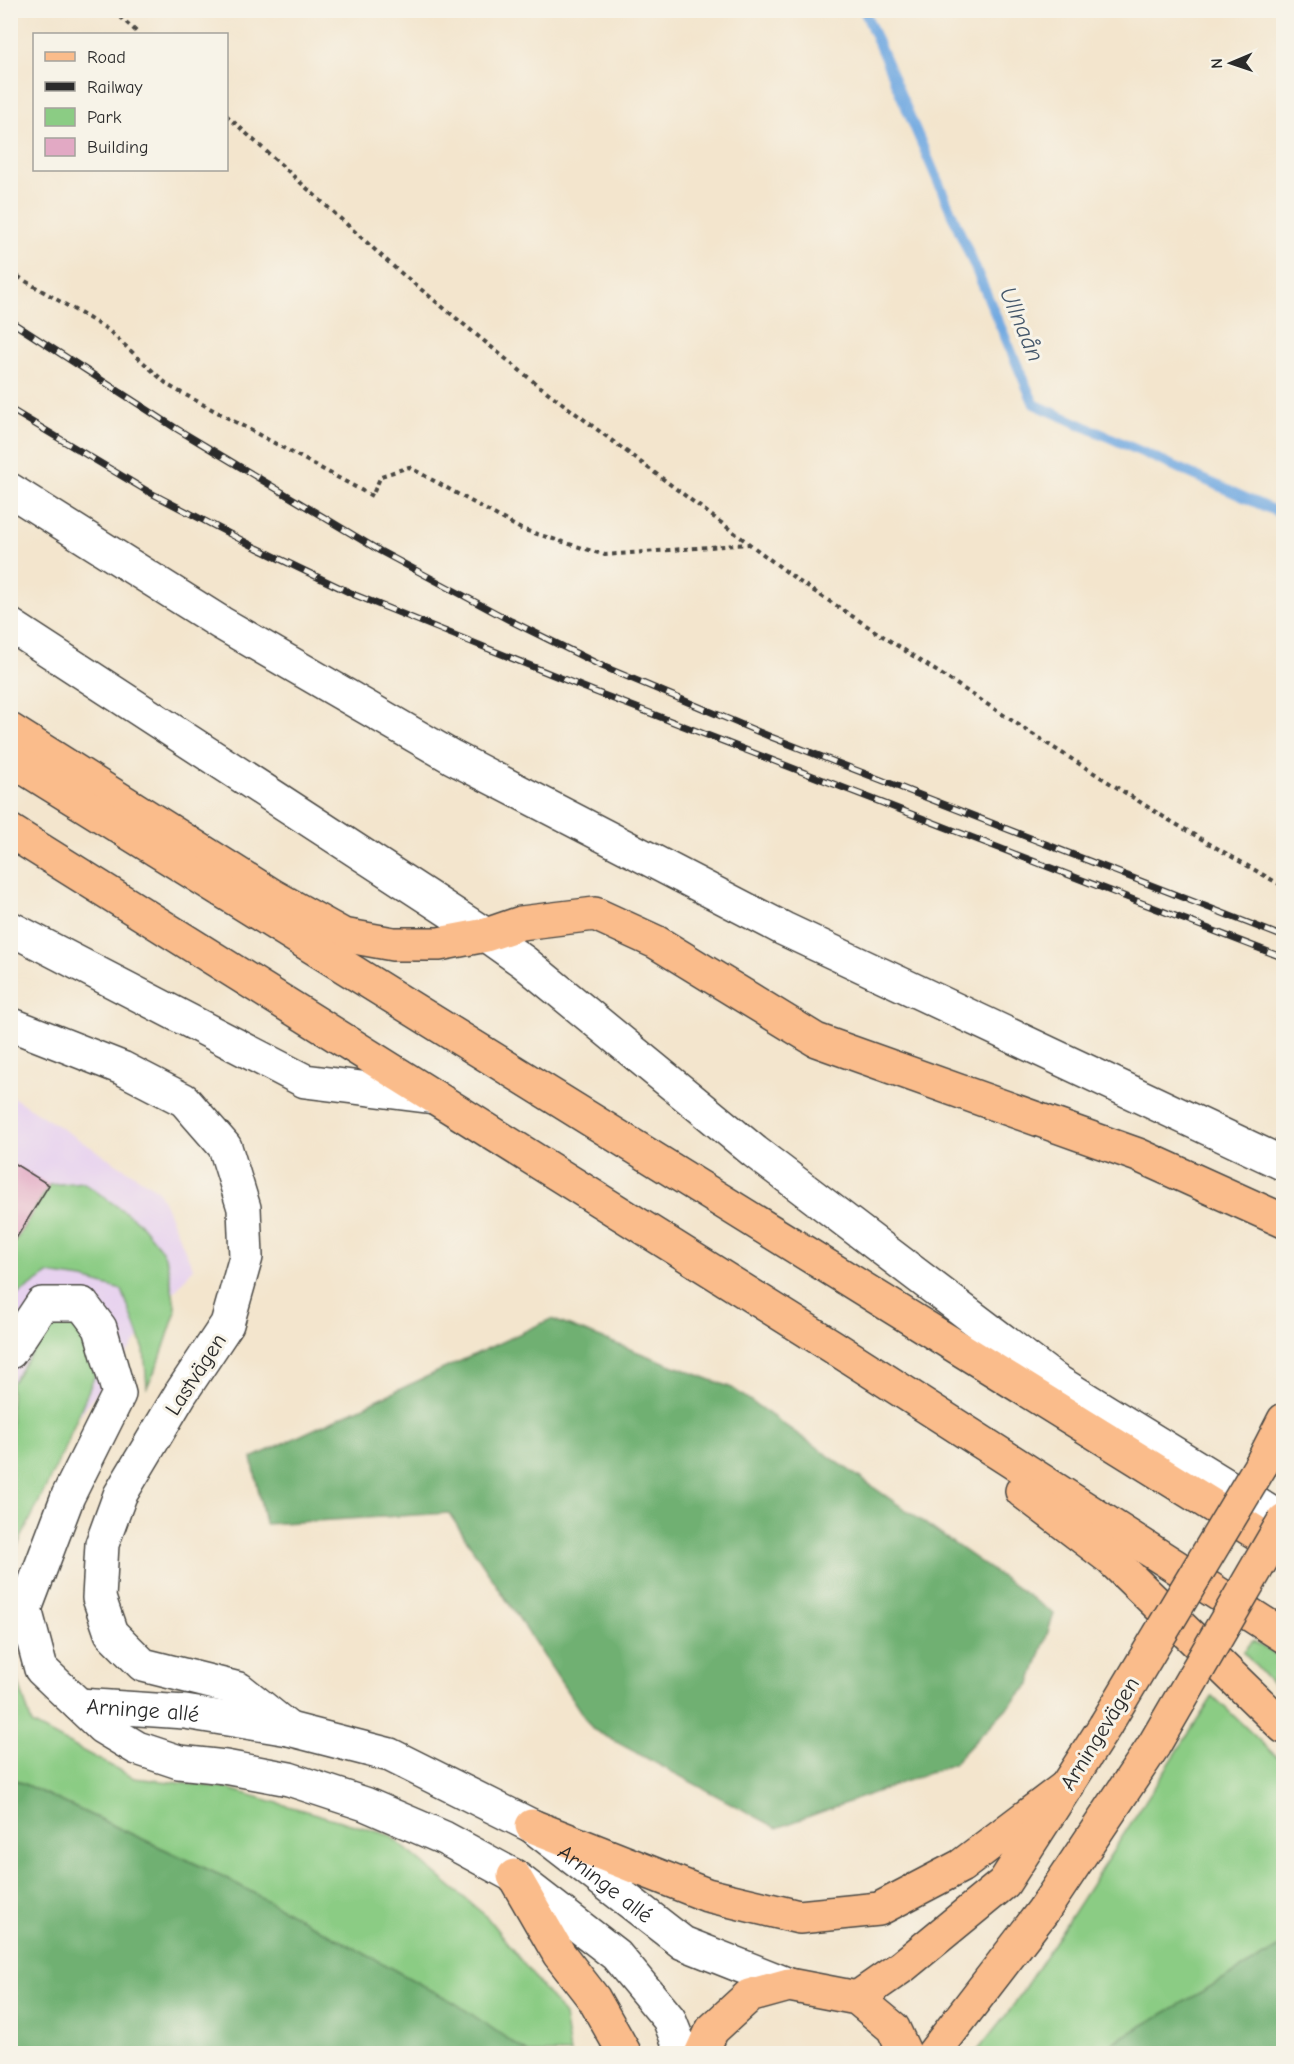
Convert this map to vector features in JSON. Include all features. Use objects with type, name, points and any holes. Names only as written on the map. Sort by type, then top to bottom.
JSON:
[{"type":"main road","points":[[10,730],[273,896],[343,935],[393,944],[439,944],[486,935],[521,923],[595,914],[656,942],[816,1040],[1138,1155],[1284,1221]]},
{"type":"main road","points":[[10,759],[1284,1550]]},
{"type":"main road","points":[[10,831],[832,1346],[1284,1636]]},
{"type":"main road","points":[[832,1346],[1110,1558],[1284,1727]]},
{"type":"main road","name":"Arningevägen","points":[[857,1998],[903,1966],[1004,1883],[1106,1726],[1261,1465],[1284,1419]]},
{"type":"main road","points":[[933,2054],[1043,1911],[1154,1744],[1284,1521]]},
{"type":"main road","points":[[532,1826],[707,1895],[798,1917],[879,1909],[961,1866],[1068,1785]]},
{"type":"main road","points":[[514,1876],[559,1954],[594,1999],[625,2054]]},
{"type":"main road","points":[[701,2054],[712,2030],[750,1996],[789,1985],[857,1998],[893,2028],[905,2054]]},
{"type":"street","points":[[10,490],[221,623],[452,757],[784,929],[1284,1164]]},
{"type":"street","points":[[10,625],[486,935],[524,962],[755,1152],[1055,1380],[1284,1521]]},
{"type":"street","points":[[10,928],[305,1081],[434,1097]]},
{"type":"street","name":"Lastvägen","points":[[10,1024],[122,1068],[184,1100],[225,1147],[244,1208],[246,1257],[237,1290],[227,1324],[181,1393],[120,1495],[102,1544],[99,1598],[111,1633],[143,1665],[239,1689],[289,1729]]},
{"type":"street","points":[[10,1353],[42,1304],[82,1304],[100,1328],[119,1394],[68,1496],[25,1609],[41,1669],[79,1705]]},
{"type":"street","name":"Arninge allé","points":[[79,1705],[185,1712],[289,1729],[390,1755],[532,1826],[683,1943],[789,1985]]},
{"type":"street","name":"Arninge allé","points":[[79,1705],[102,1726],[137,1748],[179,1762],[225,1767],[289,1779],[366,1804],[444,1838],[514,1876],[616,1955],[669,2019],[682,2054]]},
{"type":"path","points":[[113,10],[138,33]]},
{"type":"path","points":[[228,117],[395,268],[534,382],[800,582],[1051,746],[1167,819],[1284,887]]},
{"type":"path","points":[[10,272],[107,329],[169,386],[372,496],[381,476],[410,467],[521,529],[605,555],[750,544]]},
{"type":"shaded area","points":[[11,1096],[158,1190],[193,1268],[11,1504]]},
{"type":"green space","points":[[83,1182],[139,1222],[161,1249],[167,1261],[176,1311],[159,1362],[147,1387],[144,1350],[122,1290],[83,1279],[48,1274],[15,1297],[11,1304],[11,1248],[49,1185]]},
{"type":"green space","points":[[551,1319],[732,1388],[1054,1614],[1030,1684],[953,1764],[777,1828],[592,1729],[449,1513],[265,1524],[252,1458]]},
{"type":"green space","points":[[62,1323],[83,1331],[95,1375],[62,1454],[11,1559],[11,1384],[45,1333]]},
{"type":"green space","points":[[1253,1641],[1283,1659],[1283,1696],[1243,1652]]},
{"type":"green space","points":[[10,1656],[32,1724],[134,1778],[226,1788],[389,1835],[486,1916],[564,2015],[570,2053],[528,2053],[499,2034],[224,1877],[11,1778]]},
{"type":"green space","points":[[1213,1696],[1283,1763],[1283,1945],[1095,2053],[975,2054],[1011,2009]]},
{"type":"green space","points":[[11,1778],[224,1877],[455,2003],[528,2053],[11,2053]]},
{"type":"green space","points":[[1283,1945],[1283,2053],[1095,2053]]},
{"type":"building","points":[[10,1161],[49,1185],[10,1248]]},
{"type":"waterway","name":"Ullnaån","points":[[864,10],[1034,404],[1284,515]]},
{"type":"railway","points":[[10,321],[177,429],[380,551],[511,621],[602,666],[771,737],[1284,937]]},
{"type":"railway","points":[[10,409],[147,491],[355,595],[593,691],[1284,958]]}]
